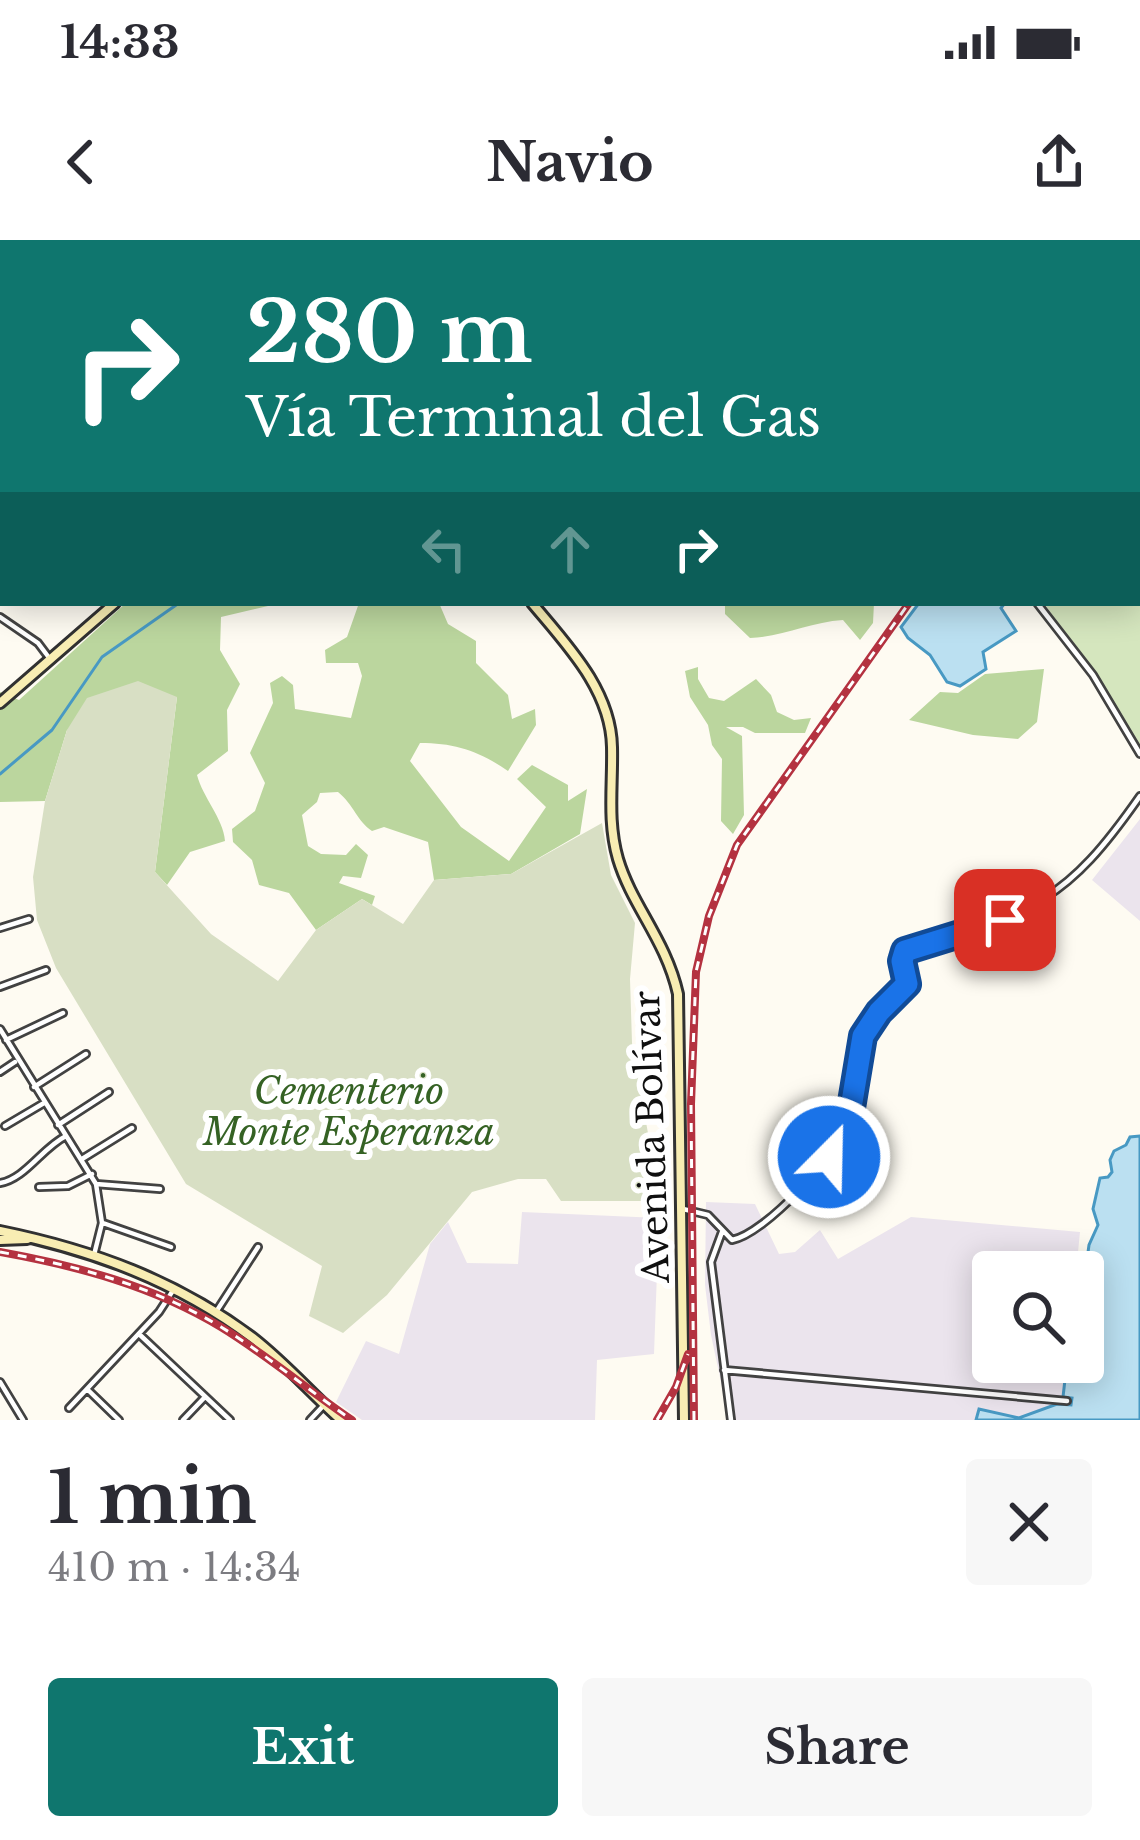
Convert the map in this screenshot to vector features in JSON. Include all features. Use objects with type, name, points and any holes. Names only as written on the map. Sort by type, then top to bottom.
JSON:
[{"type":"main road","points":[[0,703],[112,606]]},
{"type":"main road","name":"Avenida Bolívar","points":[[534,606],[579,660],[603,703],[611,734],[610,799],[616,850],[664,946],[676,985],[682,1033],[684,1420]]},
{"type":"main road","points":[[0,1231],[94,1255],[174,1287],[280,1361],[341,1420]]},
{"type":"main road","points":[[0,1240],[28,1239]]},
{"type":"street","points":[[1038,606],[1093,675],[1140,754]]},
{"type":"street","points":[[0,616],[38,643],[51,661]]},
{"type":"street","points":[[683,1209],[708,1215],[732,1240],[747,1235],[829,1157],[849,1120],[863,1036],[907,984],[905,951],[1005,920],[1047,899],[1097,854],[1140,796]]},
{"type":"street","points":[[0,928],[28,919]]},
{"type":"street","points":[[0,987],[46,970]]},
{"type":"street","points":[[6,1040],[63,1013]]},
{"type":"street","points":[[0,1029],[92,1174],[102,1223],[94,1255]]},
{"type":"street","points":[[34,1087],[86,1054]]},
{"type":"street","points":[[0,1072],[17,1061]]},
{"type":"street","points":[[58,1125],[109,1092]]},
{"type":"street","points":[[5,1126],[44,1103]]},
{"type":"street","points":[[82,1160],[132,1128]]},
{"type":"street","points":[[0,1183],[15,1178],[66,1136]]},
{"type":"street","points":[[39,1187],[68,1186],[92,1174]]},
{"type":"street","points":[[96,1184],[160,1189]]},
{"type":"street","points":[[102,1223],[172,1247]]},
{"type":"street","points":[[722,1232],[711,1262],[731,1420]]},
{"type":"street","points":[[216,1312],[258,1247]]},
{"type":"street","points":[[68,1408],[140,1334],[174,1287]]},
{"type":"street","points":[[140,1334],[230,1420]]},
{"type":"street","points":[[724,1370],[1067,1401]]},
{"type":"street","points":[[0,1382],[23,1420]]},
{"type":"street","points":[[87,1389],[119,1420]]},
{"type":"street","points":[[182,1420],[206,1396]]},
{"type":"street","points":[[310,1420],[324,1405]]},
{"type":"shaded area","points":[[1140,819],[1140,921],[1092,880]]},
{"type":"shaded area","points":[[706,1202],[755,1204],[779,1254],[795,1252],[820,1230],[838,1259],[911,1217],[1080,1232],[1078,1251],[972,1251],[972,1383],[1065,1383],[1064,1397],[1072,1397],[1071,1405],[1057,1404],[1019,1418],[979,1409],[976,1420],[729,1420],[705,1285]]},
{"type":"shaded area","points":[[522,1212],[659,1218],[654,1354],[597,1360],[595,1420],[362,1420],[336,1402],[366,1341],[399,1354],[430,1244],[448,1222],[467,1263],[518,1264]]},
{"type":"green space","points":[[123,606],[268,606],[221,617],[220,650],[240,684],[227,710],[228,751],[197,775],[225,841],[190,852],[167,885],[155,872],[177,697],[67,730],[45,801],[0,802],[0,692],[19,700]]},
{"type":"green space","points":[[358,606],[440,606],[448,624],[476,641],[476,663],[508,695],[512,719],[535,709],[536,725],[508,771],[487,758],[444,745],[420,743],[410,761],[461,827],[509,861],[546,807],[517,779],[532,765],[568,785],[568,801],[587,789],[580,834],[511,874],[434,880],[428,842],[384,827],[372,831],[338,792],[320,793],[302,815],[308,846],[321,854],[346,855],[356,844],[368,855],[361,878],[343,876],[339,883],[375,896],[372,905],[362,899],[316,930],[289,893],[259,885],[252,860],[233,842],[232,829],[255,811],[265,783],[250,753],[273,703],[270,683],[282,676],[293,685],[295,709],[351,718],[362,676],[358,663],[326,663],[325,650],[347,637]]},
{"type":"green space","points":[[725,606],[874,606],[873,623],[860,640],[843,620],[750,638],[725,614]]},
{"type":"green space","points":[[1046,606],[1140,606],[1140,746]]},
{"type":"green space","points":[[698,667],[698,679],[709,698],[724,701],[756,679],[771,695],[777,712],[794,720],[811,718],[805,733],[755,733],[726,727],[742,736],[744,815],[733,834],[721,821],[722,759],[690,697],[685,671]]},
{"type":"green space","points":[[1044,669],[1037,722],[1018,739],[973,735],[909,720],[940,692],[958,693],[985,674]]},
{"type":"green space","name":"Cementerio Monte Esperanza","points":[[138,681],[177,697],[155,872],[211,934],[278,981],[316,930],[362,899],[403,924],[434,880],[511,874],[602,823],[611,875],[635,923],[632,1043],[660,1201],[561,1201],[546,1179],[518,1179],[472,1192],[387,1295],[343,1333],[309,1316],[322,1266],[186,1184],[56,968],[37,920],[33,877],[45,801],[67,730],[87,698]]},
{"type":"water","points":[[917,606],[1003,606],[1016,631],[983,652],[986,669],[960,686],[947,682],[930,655],[901,627]]},
{"type":"water","points":[[1140,1136],[1140,1420],[976,1420],[979,1409],[1019,1418],[1057,1404],[1071,1405],[1072,1398],[1063,1397],[1065,1383],[1104,1383],[1104,1251],[1088,1251],[1098,1225],[1093,1209],[1100,1178],[1112,1172],[1114,1151],[1130,1137]]},
{"type":"waterway","points":[[0,774],[52,730],[102,657],[175,606]]},
{"type":"railway","points":[[694,1420],[691,1104],[696,972],[709,916],[737,845],[907,606]]},
{"type":"railway","points":[[0,1252],[86,1271],[169,1300],[238,1338],[352,1420]]},
{"type":"railway","points":[[657,1420],[688,1354]]},
{"type":"route","points":[[829,1157],[849,1120],[863,1036],[907,984],[905,951],[1005,920]]}]
